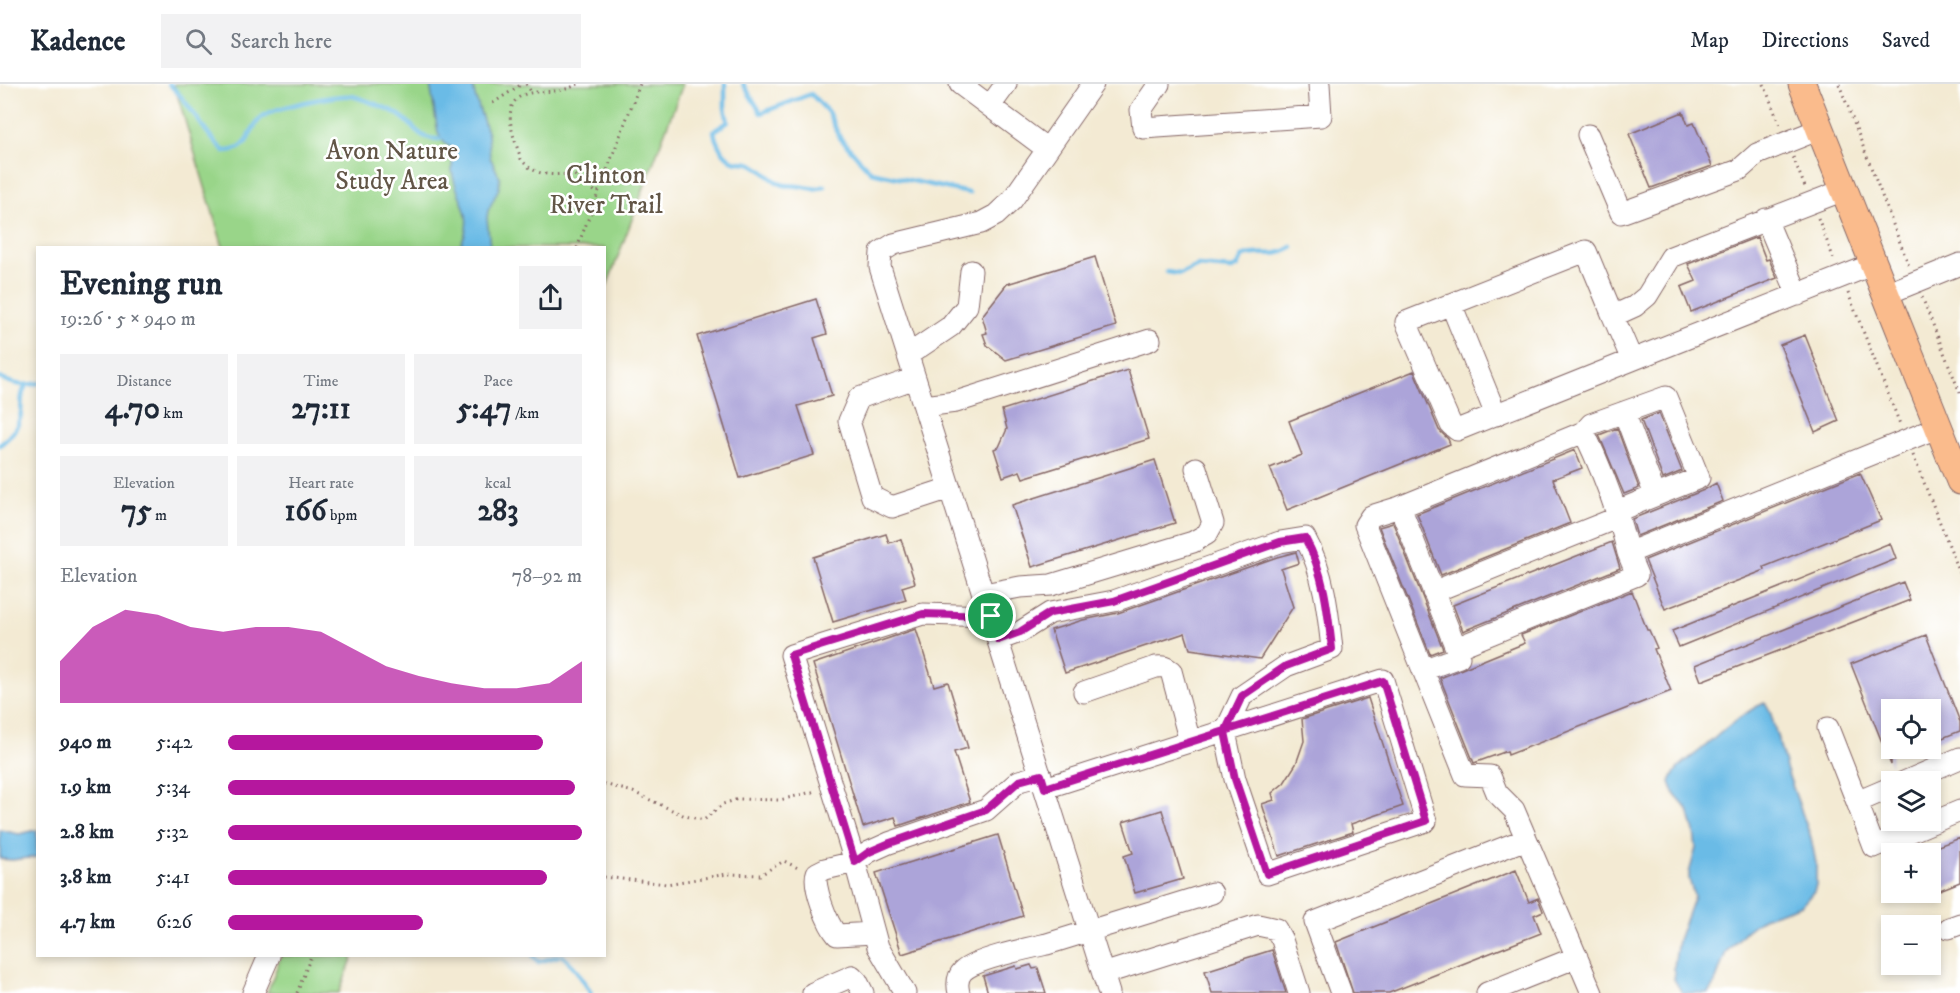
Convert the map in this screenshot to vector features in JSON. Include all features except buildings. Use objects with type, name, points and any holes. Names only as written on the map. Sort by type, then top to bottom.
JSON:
[{"type":"main road","points":[[1802,84],[1960,481]]},
{"type":"street","points":[[960,84],[1047,149]]},
{"type":"street","points":[[990,106],[1006,84]]},
{"type":"street","points":[[1093,84],[1012,200],[996,215],[981,223],[894,244],[881,252],[880,267],[1106,984],[1258,925],[1276,929],[1282,940],[1299,993]]},
{"type":"street","points":[[1159,84],[1141,110],[1143,128],[1321,116],[1319,84]]},
{"type":"street","points":[[1588,135],[1621,213],[1739,170],[1757,154],[1820,129]]},
{"type":"street","points":[[1612,316],[1635,306],[1647,296],[1671,257],[1844,190]]},
{"type":"street","points":[[1766,219],[1798,295]]},
{"type":"street","points":[[1632,360],[1586,251],[1406,321],[1451,424],[1457,430],[1874,264]]},
{"type":"street","points":[[1886,294],[1960,264]]},
{"type":"street","points":[[908,355],[951,326],[967,306],[971,271]]},
{"type":"street","points":[[1451,304],[1496,415]]},
{"type":"street","points":[[924,406],[956,402],[1150,340]]},
{"type":"street","points":[[915,378],[859,398],[849,421],[872,497],[892,507],[950,488]]},
{"type":"street","points":[[1433,592],[1699,478],[1666,397],[1591,424],[1584,432],[1400,507],[1371,516],[1365,525],[1465,775],[1490,776],[1497,793],[1514,810],[1592,993]]},
{"type":"street","points":[[1624,412],[1655,495]]},
{"type":"street","points":[[1628,553],[1939,427]]},
{"type":"street","points":[[1456,648],[1637,575],[1605,477],[1584,432]]},
{"type":"street","points":[[984,594],[1020,587],[1051,585],[1193,542],[1207,534],[1213,524],[1196,468]]},
{"type":"street","points":[[1400,507],[1459,657],[1423,670]]},
{"type":"street","points":[[874,933],[837,935],[828,921],[815,877],[817,873],[855,862],[869,852],[890,843],[986,810],[1019,781],[1043,781],[1190,742],[1225,732],[1383,681],[1426,821],[1267,874],[1235,779],[1225,732],[1242,696],[1286,666],[1332,649],[1328,609],[1315,555],[1305,538],[1280,542],[1114,601],[1050,613],[1020,632],[998,640]]},
{"type":"street","points":[[905,993],[878,947],[855,862],[791,655],[923,614],[991,616]]},
{"type":"street","points":[[1084,692],[1156,667],[1167,668],[1171,671],[1190,742]]},
{"type":"street","points":[[1828,728],[1874,847],[1960,811]]},
{"type":"street","points":[[1930,771],[1960,758]]},
{"type":"street","points":[[1857,802],[1881,792]]},
{"type":"street","points":[[1341,993],[1315,922],[1526,839]]},
{"type":"street","points":[[958,993],[958,978],[963,971],[974,964],[1212,893]]},
{"type":"street","points":[[254,993],[269,957]]},
{"type":"street","points":[[1487,993],[1577,957]]},
{"type":"street","points":[[812,993],[852,976],[862,993]]},
{"type":"path","points":[[494,103],[522,84]]},
{"type":"path","points":[[526,84],[532,93]]},
{"type":"path","points":[[578,84],[563,91],[532,93],[519,98],[509,111],[521,159],[525,165],[549,176],[573,174],[597,193]]},
{"type":"path","points":[[578,246],[640,84]]},
{"type":"path","points":[[1764,84],[1960,573]]},
{"type":"path","points":[[1839,84],[1907,261]]},
{"type":"path","points":[[1922,297],[1960,393]]},
{"type":"path","points":[[606,785],[633,792],[685,816],[704,820],[723,804],[738,799],[780,800],[832,788]]},
{"type":"path","points":[[606,876],[667,884],[727,874],[760,875],[784,861],[815,877]]},
{"type":"path","points":[[297,993],[311,957]]},
{"type":"green space","name":"Avon Nature Study Area","points":[[174,84],[683,84],[606,288],[606,246],[223,246]]},
{"type":"green space","points":[[281,957],[353,957],[339,993],[267,993]]},
{"type":"water","points":[[430,84],[473,84],[488,135],[490,157],[500,178],[499,188],[488,211],[490,246],[459,246],[464,236],[466,217],[454,181],[452,148],[445,144],[438,133]]},
{"type":"water","points":[[1764,703],[1770,711],[1786,768],[1811,838],[1816,863],[1816,885],[1814,891],[1802,905],[1763,918],[1746,931],[1726,952],[1714,985],[1708,993],[1682,993],[1674,979],[1674,967],[1678,940],[1694,896],[1689,873],[1696,848],[1688,810],[1675,795],[1670,782],[1684,763],[1739,718]]},
{"type":"water","points":[[0,830],[19,834],[36,830],[36,857],[0,859]]},
{"type":"waterway","points":[[169,84],[224,151],[240,148],[245,144],[257,122],[269,113],[306,102],[344,96],[356,97],[390,110],[405,119],[422,135],[441,139]]},
{"type":"waterway","points":[[725,84],[725,108],[728,122],[714,131],[719,146],[727,156],[735,161],[752,164],[784,185],[814,188],[825,186]]},
{"type":"waterway","points":[[743,84],[761,113],[811,94],[828,112],[840,138],[871,172],[969,193]]},
{"type":"waterway","points":[[1167,272],[1180,274],[1198,266],[1232,269],[1238,266],[1242,257],[1279,253],[1292,247]]},
{"type":"waterway","points":[[0,378],[18,384],[36,383]]},
{"type":"waterway","points":[[0,445],[19,422],[26,386]]},
{"type":"waterway","points":[[534,957],[538,962],[555,957]]},
{"type":"waterway","points":[[564,957],[574,967],[591,993]]},
{"type":"route","points":[[991,616],[923,614],[791,655],[855,862],[869,852],[890,843],[986,810],[1019,781],[1041,775],[1045,788],[1225,732],[1383,681],[1426,821],[1267,874],[1235,779],[1225,732],[1242,696],[1286,666],[1332,649],[1328,609],[1315,555],[1305,538],[1280,542],[1114,601],[1050,613],[1020,632],[998,640],[991,616]]},
{"type":"park label","name":"Clinton River Trail","points":[[606,190]]}]
